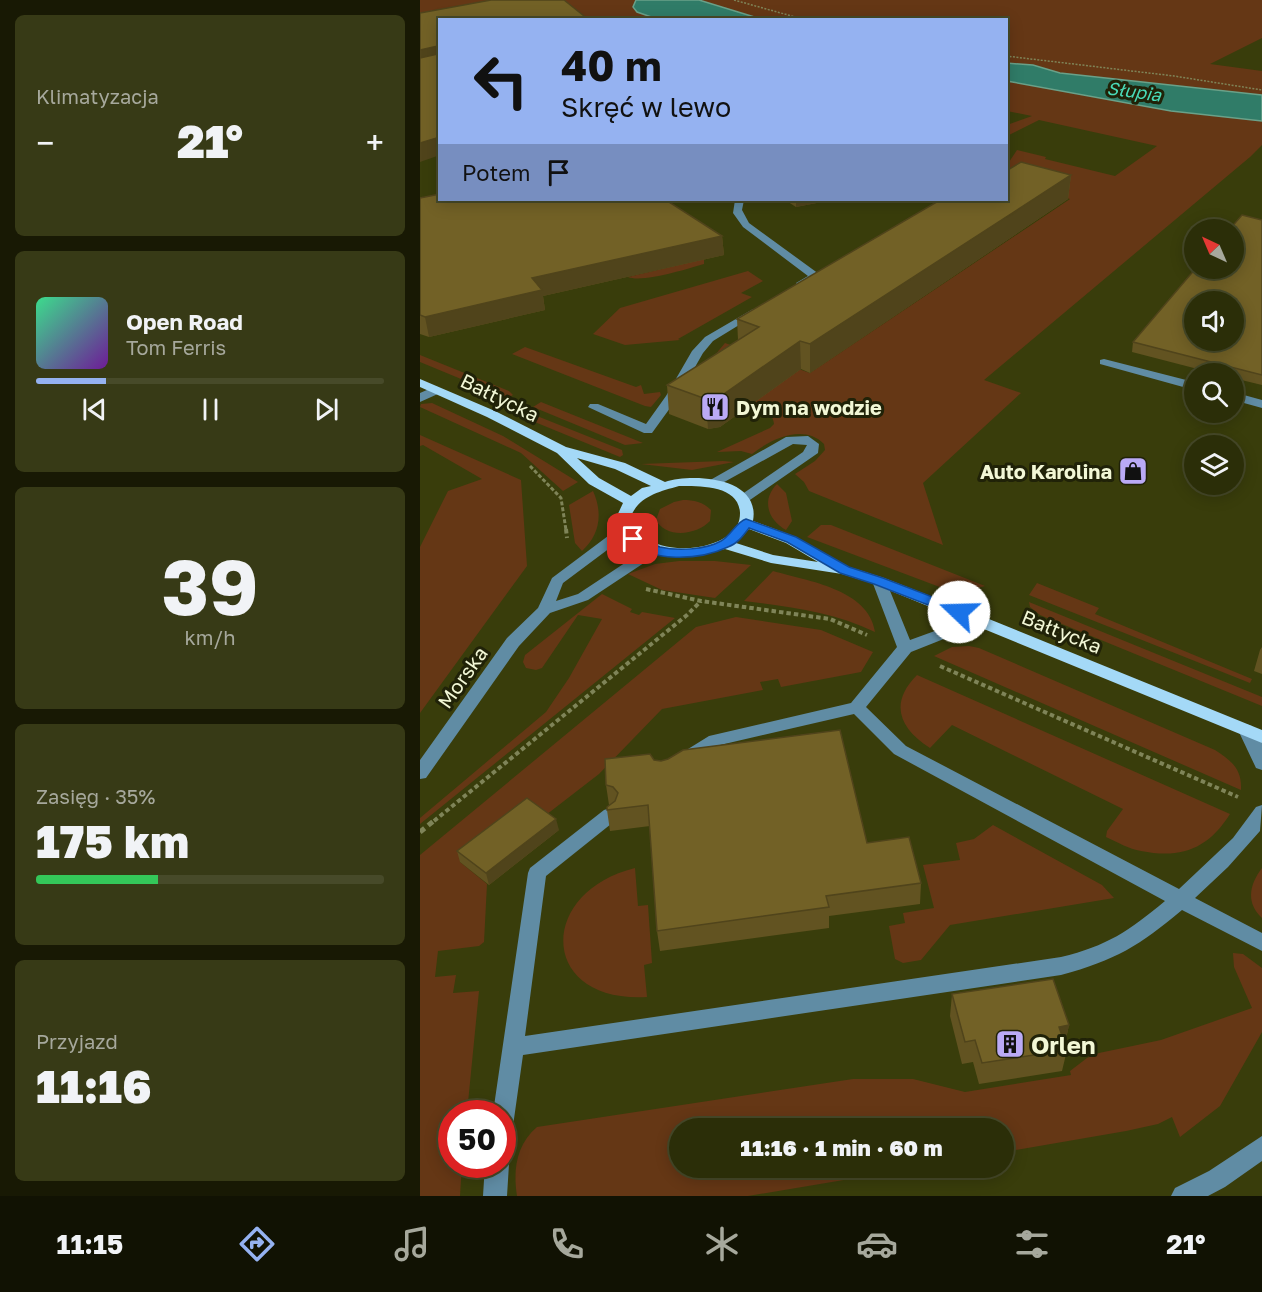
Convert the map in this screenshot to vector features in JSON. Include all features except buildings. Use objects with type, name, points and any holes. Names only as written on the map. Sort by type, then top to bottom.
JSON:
[{"type":"main road","name":"Bałtycka","points":[[420,383],[491,414],[561,450],[620,466],[661,485]]},
{"type":"main road","name":"Bałtycka","points":[[561,450],[594,481],[631,502]]},
{"type":"main road","points":[[678,482],[712,483],[728,489],[742,499],[747,510],[746,523],[726,544],[701,551],[673,553],[654,550],[633,539],[625,530],[622,520],[624,511],[631,502],[644,493],[661,485],[678,482]]},
{"type":"main road","name":"Bałtycka","points":[[746,523],[791,540],[844,570]]},
{"type":"main road","name":"Bałtycka","points":[[726,544],[771,559],[844,570],[879,581],[1254,733]]},
{"type":"street","points":[[738,201],[736,205],[738,216],[746,225],[815,276],[787,293]]},
{"type":"street","points":[[594,407],[648,430],[672,397],[698,351],[709,339],[768,304]]},
{"type":"street","points":[[1104,362],[1184,383]]},
{"type":"street","points":[[420,398],[436,390]]},
{"type":"street","points":[[1244,399],[1262,404]]},
{"type":"street","points":[[712,483],[791,440],[808,441],[813,444],[813,450],[808,455],[742,499]]},
{"type":"street","name":"Morska","points":[[420,773],[513,642],[545,610],[557,581],[625,530]]},
{"type":"street","name":"Morska","points":[[545,610],[583,597],[654,550]]},
{"type":"street","points":[[879,581],[905,648]]},
{"type":"street","points":[[671,768],[715,740],[857,707],[905,648],[979,620]]},
{"type":"street","points":[[857,707],[900,750],[1262,943]]},
{"type":"street","points":[[1254,733],[1262,764]]},
{"type":"street","points":[[513,1047],[1061,966],[1099,956],[1125,943],[1180,899],[1256,831],[1262,812]]},
{"type":"street","points":[[506,1100],[537,873],[610,815]]},
{"type":"street","points":[[1183,1196],[1216,1179],[1262,1147]]},
{"type":"street","points":[[495,1196],[496,1178]]},
{"type":"path","points":[[734,0],[799,18]]},
{"type":"path","points":[[1008,56],[1174,76],[1262,90]]},
{"type":"path","points":[[526,463],[561,498],[568,545]]},
{"type":"path","points":[[639,585],[657,593],[701,601],[830,619],[876,639]]},
{"type":"path","points":[[420,832],[687,615],[701,601]]},
{"type":"path","points":[[930,661],[1239,797]]},
{"type":"shaded area","points":[[420,0],[636,0],[637,12],[654,18],[438,18],[438,21],[420,28]]},
{"type":"shaded area","points":[[699,0],[1262,0],[1262,38],[1210,64],[1262,71],[1262,95],[1060,73],[1033,65],[1008,63],[1008,18],[759,18]]},
{"type":"shaded area","points":[[1008,81],[1171,111],[1262,121],[1262,145],[984,380],[1021,393],[923,483],[943,545],[809,491],[804,482],[795,474],[815,461],[825,450],[824,444],[816,438],[798,434],[788,436],[769,443],[752,454],[741,451],[717,452],[770,428],[774,424],[771,415],[752,402],[725,393],[689,386],[725,343],[810,373],[1070,199],[1008,182],[1008,164],[1017,150],[1115,176],[1157,146],[1039,120],[1008,136],[1008,125],[1032,116],[1008,111]]},
{"type":"shaded area","points":[[704,259],[704,264],[665,275],[643,278],[628,277]]},
{"type":"shaded area","points":[[748,271],[763,281],[741,293],[752,297],[678,339],[680,340],[625,345],[593,334],[620,308]]},
{"type":"shaded area","points":[[525,347],[636,387],[641,385],[644,394],[660,392],[661,395],[651,407],[645,406],[512,354]]},
{"type":"shaded area","points":[[420,355],[509,391],[513,395],[507,398],[420,362]]},
{"type":"shaded area","points":[[541,402],[643,443],[625,445],[533,407]]},
{"type":"shaded area","points":[[432,403],[503,436],[578,482],[563,491],[521,453],[420,407],[421,404]]},
{"type":"shaded area","points":[[527,412],[622,450],[623,455],[620,457],[525,418]]},
{"type":"shaded area","points":[[420,435],[521,480],[527,566],[420,713],[420,547],[448,491],[482,479],[423,445],[420,446]]},
{"type":"shaded area","points":[[734,462],[692,470],[641,464]]},
{"type":"shaded area","points":[[777,484],[786,493],[792,521],[786,530],[775,521],[769,509],[769,497]]},
{"type":"shaded area","points":[[593,491],[598,507],[598,523],[593,538],[582,551],[575,543],[569,505]]},
{"type":"shaded area","points":[[683,500],[691,500],[708,507],[711,510],[710,521],[690,532],[682,533],[667,530],[661,526],[656,520],[660,509]]},
{"type":"shaded area","points":[[821,525],[831,525],[985,586],[967,591],[945,589],[807,537]]},
{"type":"shaded area","points":[[715,561],[751,565],[715,598],[662,590],[628,574],[655,564]]},
{"type":"shaded area","points":[[773,571],[819,583],[849,596],[870,617],[875,632],[827,615],[744,601]]},
{"type":"shaded area","points":[[1037,583],[1099,608],[1095,614],[1252,679],[1250,683],[1029,595]]},
{"type":"shaded area","points":[[602,594],[632,609],[630,612],[639,615],[642,612],[675,618],[420,824],[420,818],[546,712],[569,678],[602,619],[578,615],[542,668],[536,670],[526,668],[523,662],[525,655]]},
{"type":"shaded area","points":[[1029,602],[1262,697],[1262,706],[1040,615],[1030,607]]},
{"type":"shaded area","points":[[736,617],[821,630],[873,652],[861,672],[781,687],[778,679],[760,682],[763,690],[662,709],[599,774],[542,818],[460,862],[487,884],[484,942],[479,946],[438,951],[435,977],[456,975],[453,993],[479,991],[468,1100],[438,1100],[438,1178],[461,1178],[460,1196],[420,1196],[420,855],[696,627]]},
{"type":"shaded area","points":[[952,647],[979,648],[1215,750],[1235,766],[1240,776],[1241,790],[934,656]]},
{"type":"shaded area","points":[[917,675],[1230,814],[1212,836],[1192,849],[1169,854],[1137,850],[1123,845],[1106,837],[1107,831],[1123,809],[952,725],[930,748],[919,740],[911,732],[901,714],[903,695]]},
{"type":"shaded area","points":[[993,825],[1102,885],[1114,898],[950,925],[921,960],[903,963],[895,959],[889,926],[905,923],[903,913],[934,908],[923,865],[960,860],[956,843],[974,839]]},
{"type":"shaded area","points":[[635,868],[638,906],[648,905],[652,963],[644,965],[647,997],[611,994],[585,983],[569,965],[563,944],[567,921],[580,899],[603,881]]},
{"type":"shaded area","points":[[1262,868],[1262,918],[1253,906],[1251,893]]},
{"type":"shaded area","points":[[1233,953],[1243,954],[1262,968],[1262,1032],[1220,1106],[1180,1137],[1172,1117],[1158,1124],[1126,1131],[1014,1150],[1014,1118],[669,1118],[669,1178],[855,1178],[748,1196],[517,1196],[515,1178],[520,1150],[537,1127],[853,1079],[913,1079],[965,1092],[1071,1075],[1070,1071],[1087,1058],[1099,1053],[1161,1040],[1252,1008],[1234,967]]},
{"type":"water","points":[[636,0],[699,0],[758,18],[654,18],[637,12],[633,7]]},
{"type":"water","name":"Słupia","points":[[1008,63],[1033,65],[1060,73],[1262,95],[1262,121],[1171,111],[1008,81]]},
{"type":"place","name":"Dym na wodzie","points":[[715,407]]},
{"type":"place","name":"Auto Karolina","points":[[1133,471]]},
{"type":"place","name":"Orlen","points":[[1010,1044]]},
{"type":"route","points":[[633,539],[654,550],[673,553],[701,551],[726,544],[746,523],[791,540],[844,570],[959,612]]}]
